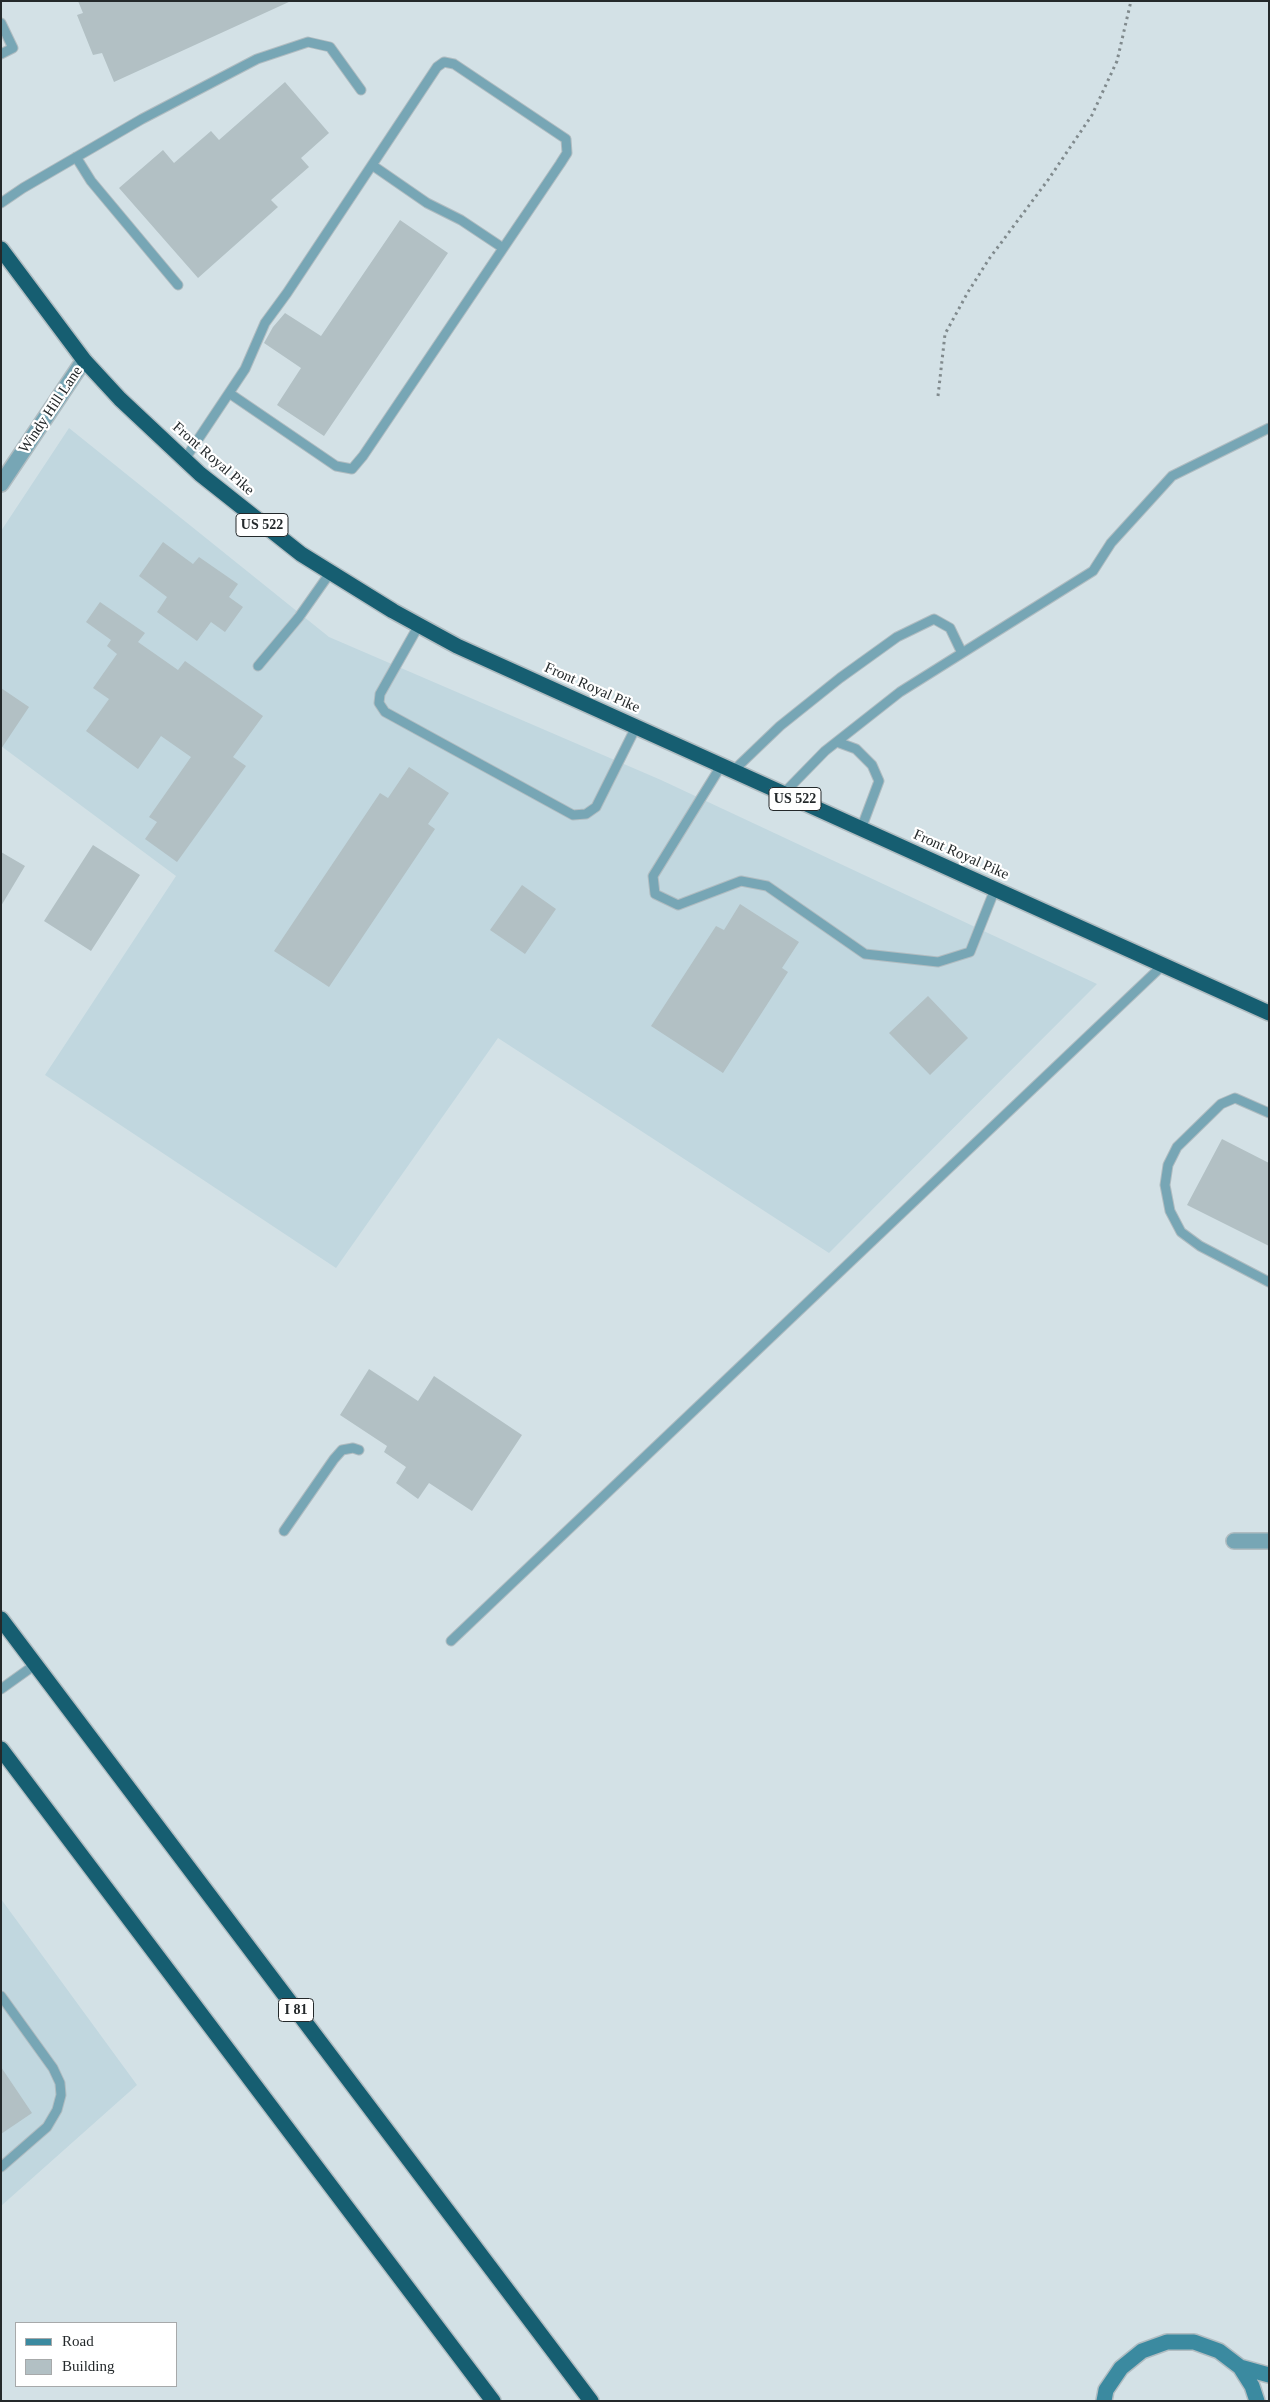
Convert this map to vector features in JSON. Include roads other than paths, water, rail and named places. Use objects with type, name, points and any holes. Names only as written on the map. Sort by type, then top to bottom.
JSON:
[{"type":"highway","name":"Front Royal Pike","points":[[1,249],[84,360],[120,399],[184,459],[267,529],[330,573],[457,646],[1269,1013]]},
{"type":"highway","name":"I 81","points":[[1,1619],[591,2401]]},
{"type":"highway","points":[[1,1749],[493,2401]]},
{"type":"main road","points":[[1104,2401],[1106,2390],[1121,2368],[1142,2351],[1167,2342],[1194,2342],[1219,2351],[1240,2367],[1252,2386],[1257,2401]]},
{"type":"main road","points":[[1240,2367],[1269,2374]]},
{"type":"street","name":"Windy Hill Lane","points":[[1,484],[84,360]]},
{"type":"street","points":[[1234,1541],[1269,1541]]},
{"type":"lane","points":[[1,23],[13,48],[1,54]]},
{"type":"lane","points":[[1,203],[23,188],[142,119],[257,60],[308,42],[330,47],[361,90]]},
{"type":"lane","points":[[184,459],[245,369],[265,323],[437,67],[444,62],[454,64],[559,133],[567,142],[567,153],[363,456],[352,469],[336,466],[229,393]]},
{"type":"lane","points":[[76,157],[91,181],[178,285]]},
{"type":"lane","points":[[372,165],[427,203],[462,220],[503,248]]},
{"type":"lane","points":[[782,794],[837,742],[900,692],[1093,571],[1111,543],[1172,476],[1269,428]]},
{"type":"lane","points":[[258,666],[299,617],[330,573]]},
{"type":"lane","points":[[962,653],[950,628],[934,619],[897,637],[787,720],[727,768],[653,876],[655,894],[678,905],[742,881],[767,886],[865,954],[938,962],[970,952],[995,889]]},
{"type":"lane","points":[[419,625],[380,694],[379,703],[385,712],[573,815],[586,814],[596,807],[636,727]]},
{"type":"lane","points":[[837,742],[856,750],[872,765],[879,781],[861,829]]},
{"type":"lane","points":[[451,1641],[1163,965]]},
{"type":"lane","points":[[1269,1113],[1235,1098],[1221,1104],[1177,1147],[1168,1165],[1165,1185],[1170,1211],[1181,1232],[1200,1246],[1269,1282]]},
{"type":"lane","points":[[284,1531],[334,1458],[347,1449],[359,1450]]},
{"type":"lane","points":[[1,1690],[36,1664]]},
{"type":"lane","points":[[1,1996],[53,2068],[60,2082],[61,2096],[57,2110],[46,2127],[1,2167]]}]
